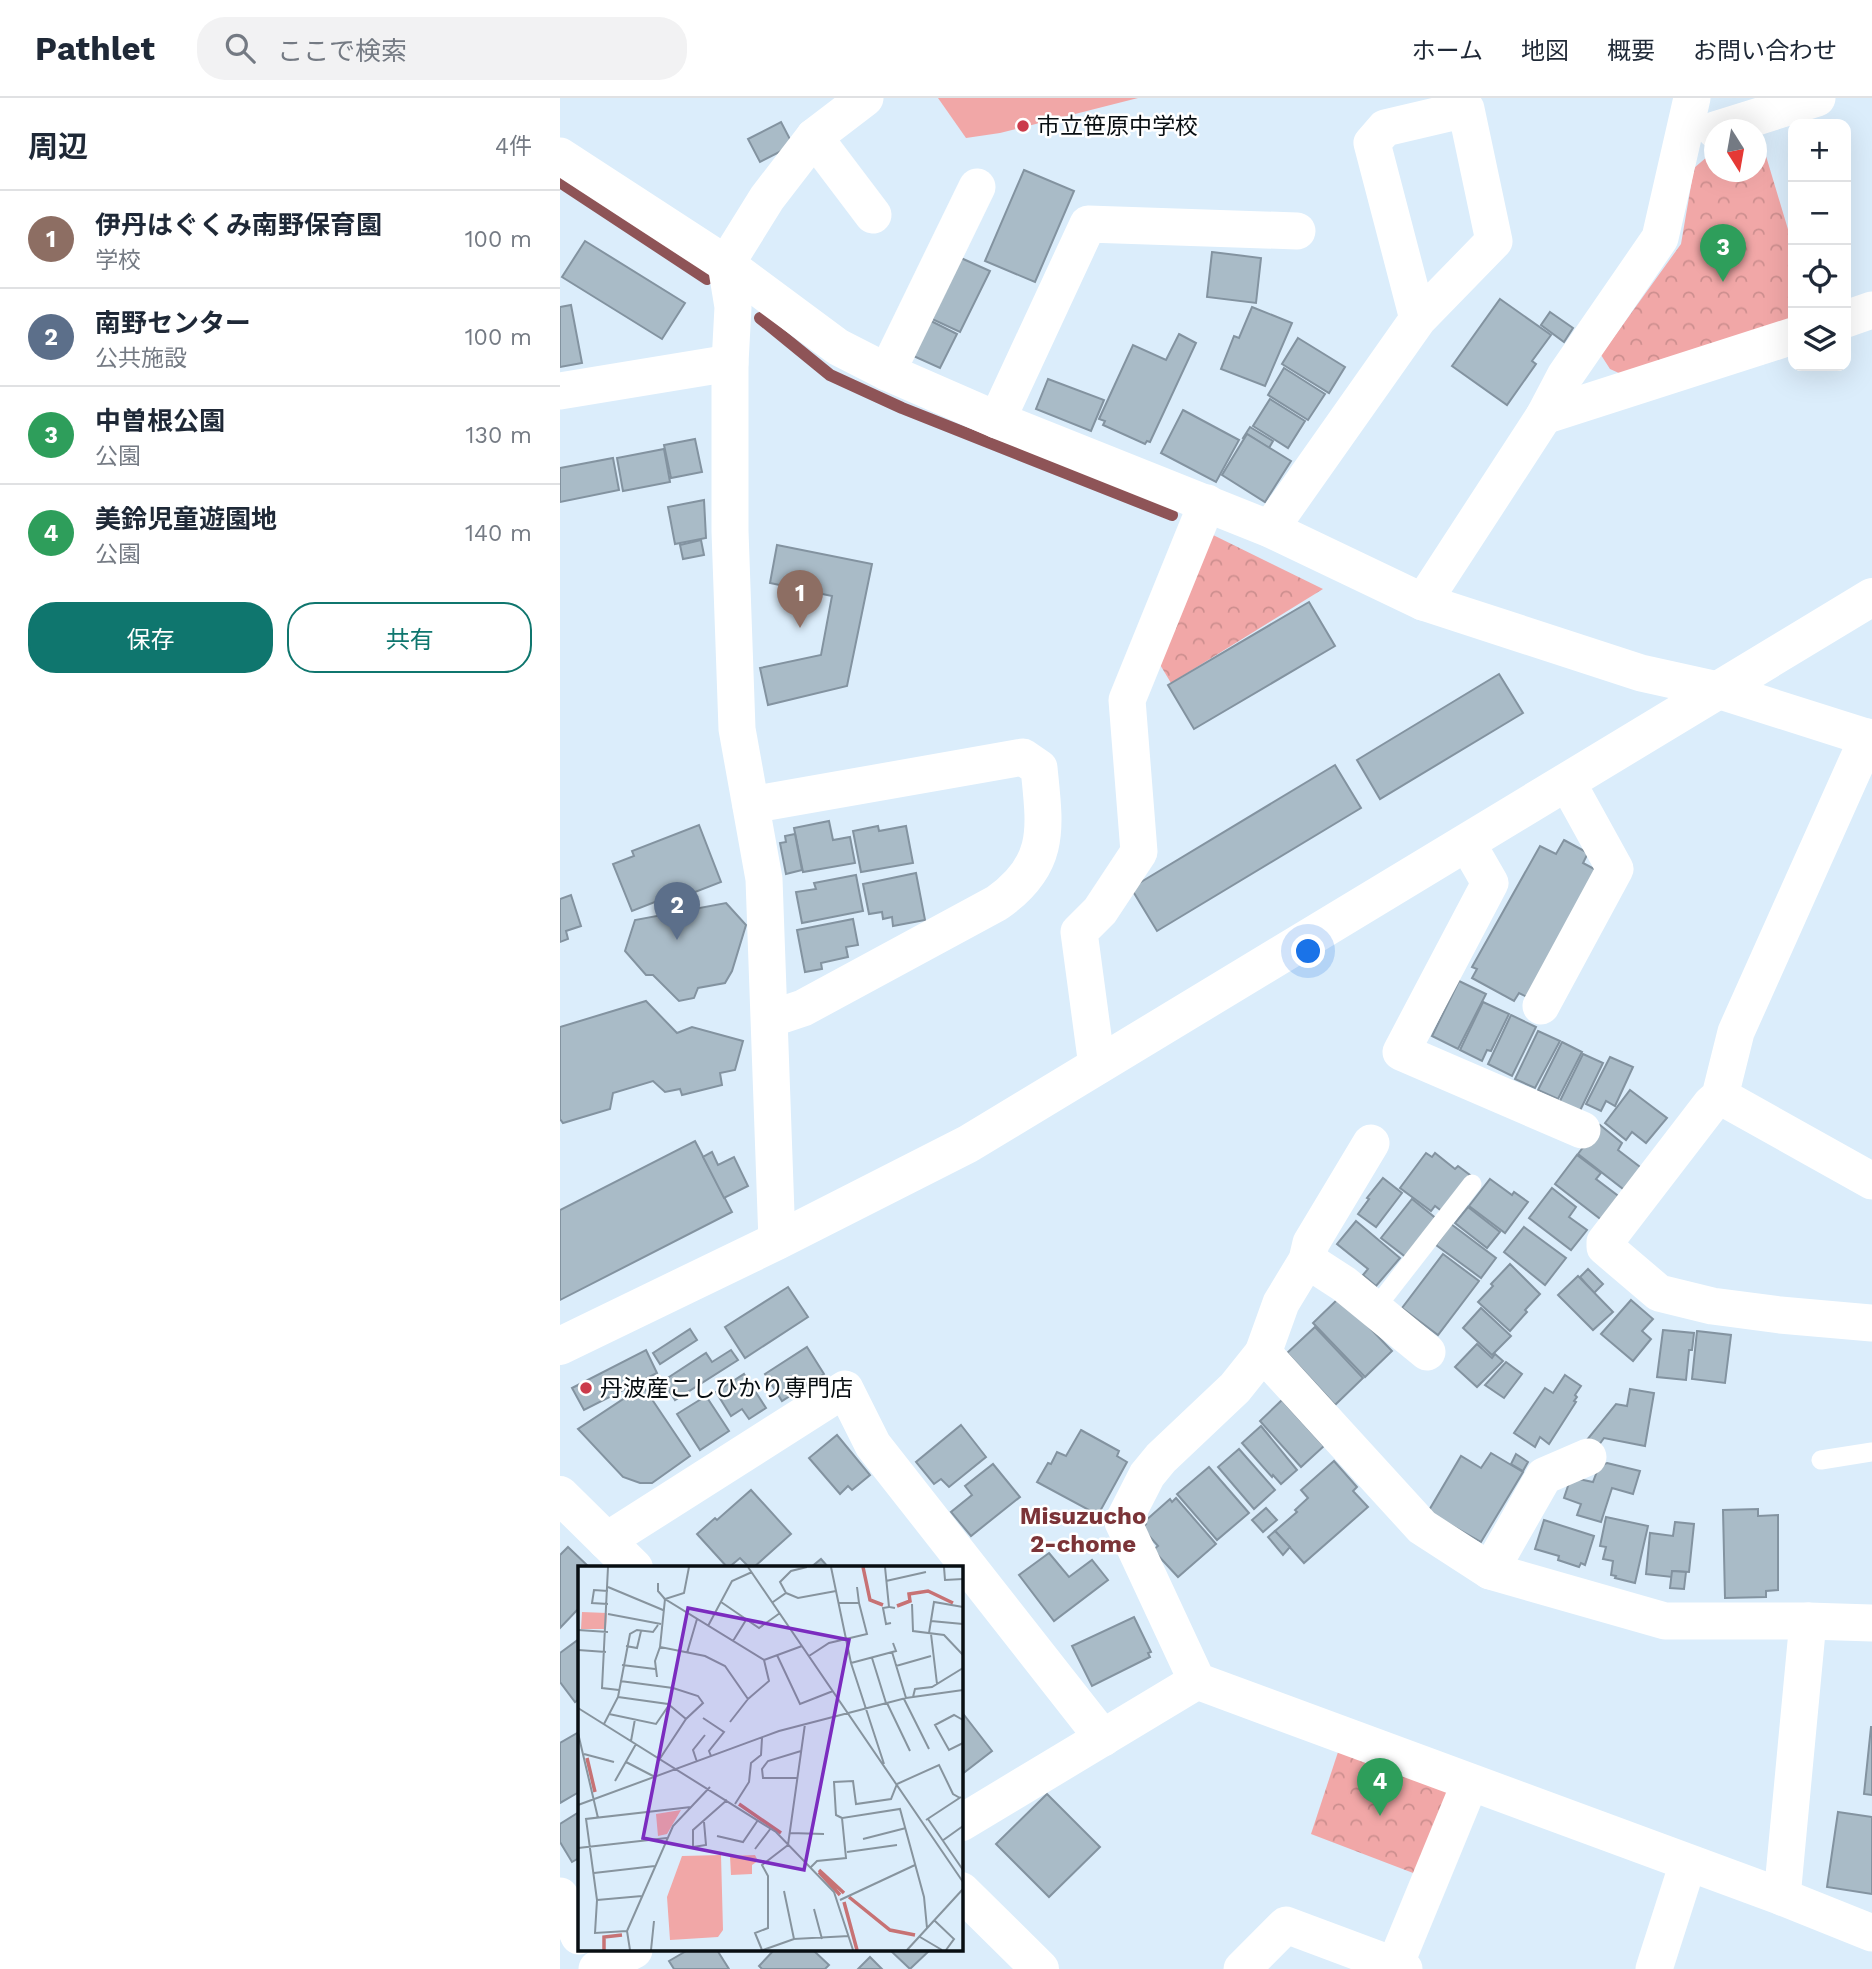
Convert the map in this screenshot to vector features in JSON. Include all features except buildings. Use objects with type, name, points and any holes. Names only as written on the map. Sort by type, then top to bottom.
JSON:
[{"type":"street","points":[[777,1241],[764,879],[737,729],[730,531],[730,363],[733,307],[726,264],[767,198],[814,137],[865,98]]},
{"type":"street","points":[[1423,602],[1544,416],[1565,376],[1660,237],[1704,133],[1692,98]]},
{"type":"street","points":[[1749,119],[1817,98]]},
{"type":"street","points":[[1270,529],[1418,319],[1493,241],[1466,109],[1385,128],[1372,143],[1418,319]]},
{"type":"street","points":[[814,137],[873,215]]},
{"type":"street","points":[[560,156],[726,264],[838,347],[887,372],[997,420],[1270,529],[1423,602],[1641,673],[1718,690],[1870,738],[1735,1032],[1720,1096],[1613,1231],[1605,1242],[1605,1247],[1659,1293],[1712,1306],[1871,1330]]},
{"type":"street","points":[[887,372],[977,187]]},
{"type":"street","points":[[997,420],[1088,224],[1297,231]]},
{"type":"street","points":[[1851,317],[1872,310]]},
{"type":"street","points":[[1544,416],[1788,338]]},
{"type":"street","points":[[560,391],[730,363]]},
{"type":"street","points":[[1097,1066],[1079,932],[1100,911],[1139,852],[1127,700],[1207,503]]},
{"type":"street","points":[[560,1346],[777,1241],[968,1144],[1872,597]]},
{"type":"street","points":[[751,805],[1023,757],[1039,768],[1044,821],[1041,846],[1032,868],[1008,896],[803,1008],[770,1019]]},
{"type":"street","points":[[1541,1006],[1615,869],[1567,782]]},
{"type":"street","points":[[1466,843],[1490,883],[1401,1052],[1582,1130]]},
{"type":"street","points":[[1720,1096],[1871,1178]]},
{"type":"street","points":[[1371,1143],[1311,1242],[1307,1260],[1281,1303],[1263,1353],[1235,1388],[1161,1458],[1147,1475],[1123,1522],[1197,1681],[1782,1897],[1872,1933]]},
{"type":"street","points":[[1307,1260],[1344,1284],[1427,1352]]},
{"type":"street","points":[[1263,1353],[1422,1527],[1490,1571],[1665,1621],[1872,1623]]},
{"type":"street","points":[[606,1541],[845,1390],[873,1445],[1103,1738]]},
{"type":"street","points":[[1490,1571],[1544,1476],[1588,1457]]},
{"type":"street","points":[[560,1495],[632,1566]]},
{"type":"street","points":[[1782,1897],[1808,1621]]},
{"type":"street","points":[[962,1822],[1197,1681]]},
{"type":"street","points":[[1242,1969],[1286,1925],[1400,1967],[1470,1783]]},
{"type":"street","points":[[1654,1969],[1688,1863]]},
{"type":"street","points":[[962,1892],[1040,1969]]},
{"type":"street","points":[[560,1896],[578,1934]]},
{"type":"street","points":[[587,1952],[596,1969],[630,1952]]},
{"type":"lane","points":[[1374,1310],[1472,1184]]},
{"type":"lane","points":[[1821,1460],[1872,1452]]},
{"type":"green space","points":[[938,98],[1138,98],[1000,133],[966,138]]},
{"type":"green space","points":[[1767,159],[1788,229],[1788,320],[1621,374],[1610,369],[1601,355],[1681,244],[1694,168],[1704,160],[1704,182],[1767,182]]},
{"type":"green space","points":[[1207,532],[1323,589],[1171,683],[1156,658]]},
{"type":"green space","points":[[1339,1749],[1446,1788],[1449,1798],[1421,1876],[1311,1834]]},
{"type":"waterway","points":[[560,182],[707,279]]},
{"type":"waterway","points":[[760,318],[830,375],[902,408],[1172,515]]},
{"type":"place","name":"市立笹原中学校","points":[[1023,126]]},
{"type":"place","name":"中曽根公園","points":[[1723,282]]},
{"type":"place","name":"伊丹はぐくみ南野保育園","points":[[800,628]]},
{"type":"place","name":"南野センター","points":[[677,940]]},
{"type":"place","name":"丹波産こしひかり専門店","points":[[586,1388]]},
{"type":"place","name":"美鈴児童遊園地","points":[[1380,1816]]},
{"type":"district","name":"Misuzucho 2-chome","points":[[1083,1530]]}]
